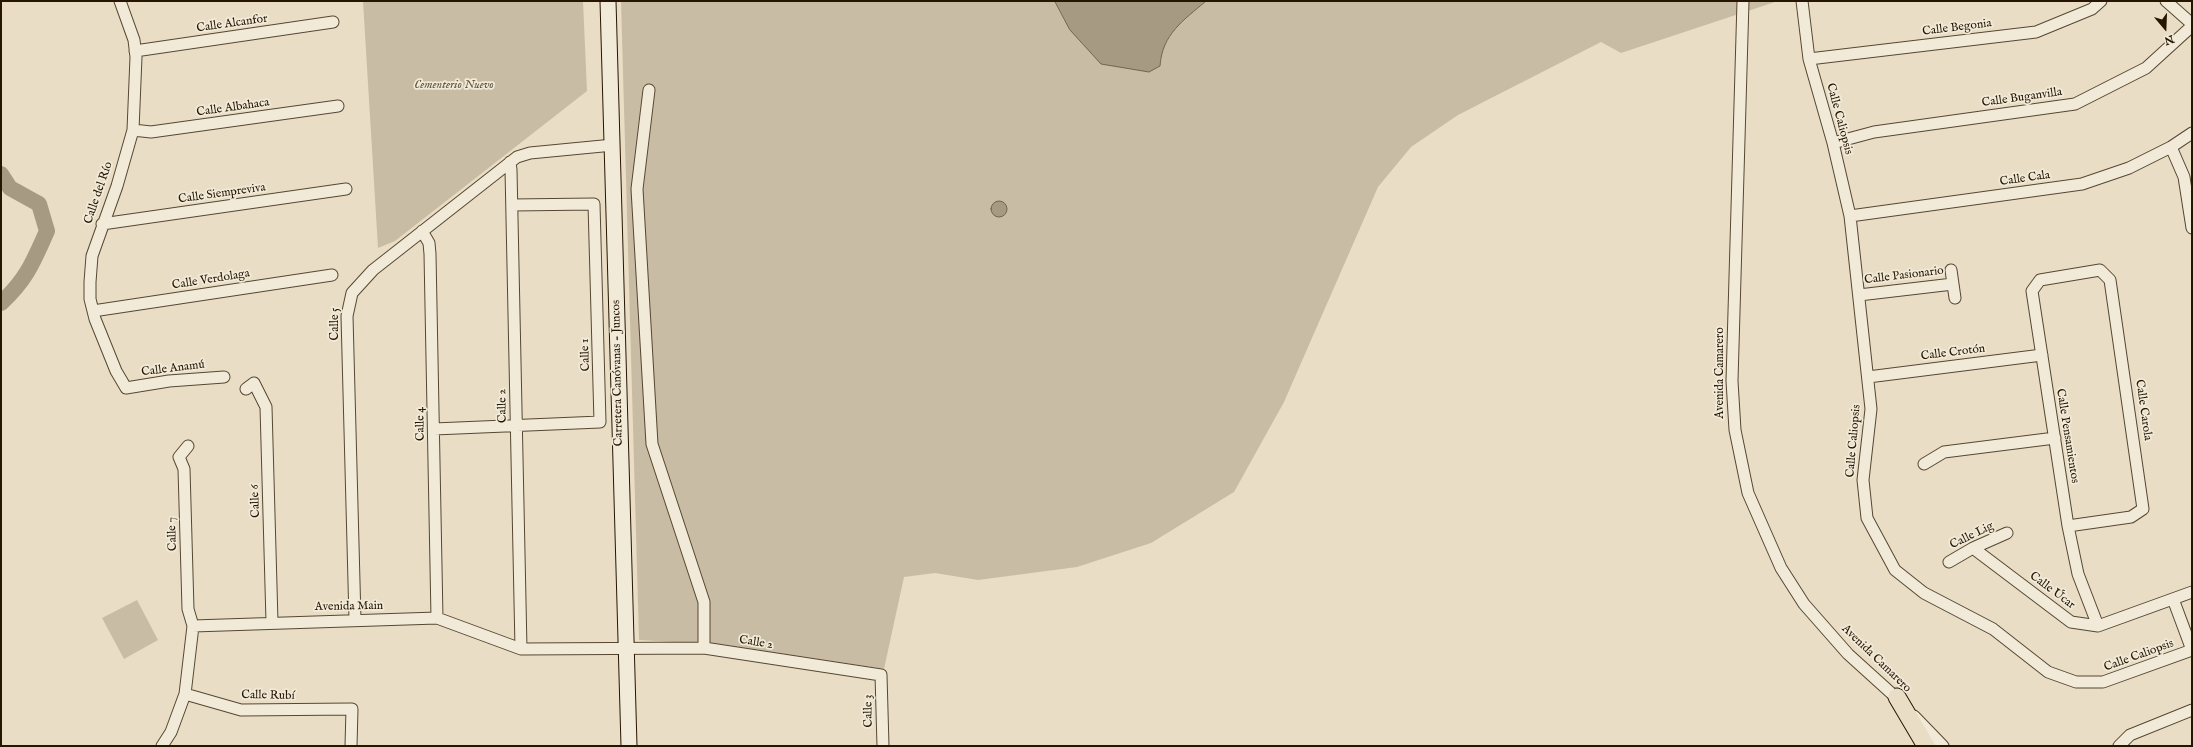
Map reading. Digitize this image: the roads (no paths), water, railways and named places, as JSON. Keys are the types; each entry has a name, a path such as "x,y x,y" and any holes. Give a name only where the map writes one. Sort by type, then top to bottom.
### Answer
{"main road":[{"name":"Carretera Canóvanas - Juncos","path":"608,1 629,746"},
{"path":"1897,697 1926,746"}],"street":[{"name":"Calle del Río","path":"120,1 134,40 133,130 117,186 102,224 92,256 90,299 102,338 126,388"},
{"name":"Avenida Camarero","path":"1743,1 1732,381 1734,430 1748,493 1781,568 1804,604 1848,654 1897,697 1942,746"},
{"name":"Calle Caliopsis","path":"1802,1 1809,59 1833,144 1850,216 1871,409 1863,480 1867,518 1895,570 1924,593 1993,629 2048,672 2076,682 2103,682 2192,650"},
{"name":"Calle Begonia","path":"1809,59 2036,32 2092,9 2101,1"},
{"path":"2166,1 2192,25"},
{"name":"Calle Alcanfor","path":"135,51 333,22"},
{"name":"Calle Buganvilla","path":"1833,144 1874,132 2075,104 2146,68 2192,25"},
{"path":"650,90 637,189 652,444 704,602 704,648"},
{"name":"Calle Albahaca","path":"133,130 151,132 338,106"},
{"name":"Calle Cala","path":"1850,216 2082,184 2129,168 2171,147 2192,133"},
{"name":"Calle 5","path":"355,620 347,316 349,300 358,285 373,270 517,157 530,153 613,145"},
{"path":"2171,147 2184,177 2192,228"},
{"name":"Calle 2","path":"510,162 521,649"},
{"name":"Calle Siempreviva","path":"102,224 346,189"},
{"name":"Calle 1","path":"434,429 600,422 594,204 512,205"},
{"name":"Calle 4","path":"422,231 429,243 430,254 437,618"},
{"path":"1951,270 1954,298"},
{"name":"Calle Carola","path":"2068,526 2131,517 2143,509 2110,280 2100,270 2072,275"},
{"name":"Calle Verdolaga","path":"93,311 332,275"},
{"name":"Calle Pensamientos","path":"2072,275 2040,280 2032,291 2068,526 2078,574 2098,626"},
{"name":"Calle Pasionario","path":"1859,295 1953,284"},
{"name":"Calle Crotón","path":"1868,377 2042,356"},
{"name":"Calle Anamú","path":"126,388 169,381 224,377"},
{"name":"Calle 6","path":"250,386 266,407 272,622"},
{"path":"1924,464 1944,452 2055,438"},
{"name":"Calle 7","path":"188,446 179,457 184,470 188,609 193,626"},
{"name":"Calle Lig","path":"1949,562 1973,548 2007,533"},
{"name":"Calle Úcar","path":"1973,548 2071,622 2098,626 2192,592"},
{"path":"2173,599 2192,650"},
{"name":"Avenida Main","path":"193,626 272,622 437,618 521,649 626,649"},
{"path":"162,746 170,732 185,694 193,626"},
{"name":"Calle 2","path":"626,649 704,648 881,675"},
{"name":"Calle 3","path":"881,675 883,746"},
{"name":"Calle Rubí","path":"185,694 241,710 352,709 351,746"},
{"path":"2119,746 2130,735 2192,710"}],"waterway":[{"path":"1,174 10,188 39,204 47,231 23,278 1,303"}],"park label":[{"name":"Cementerio Nuevo","path":"454,86"}]}
